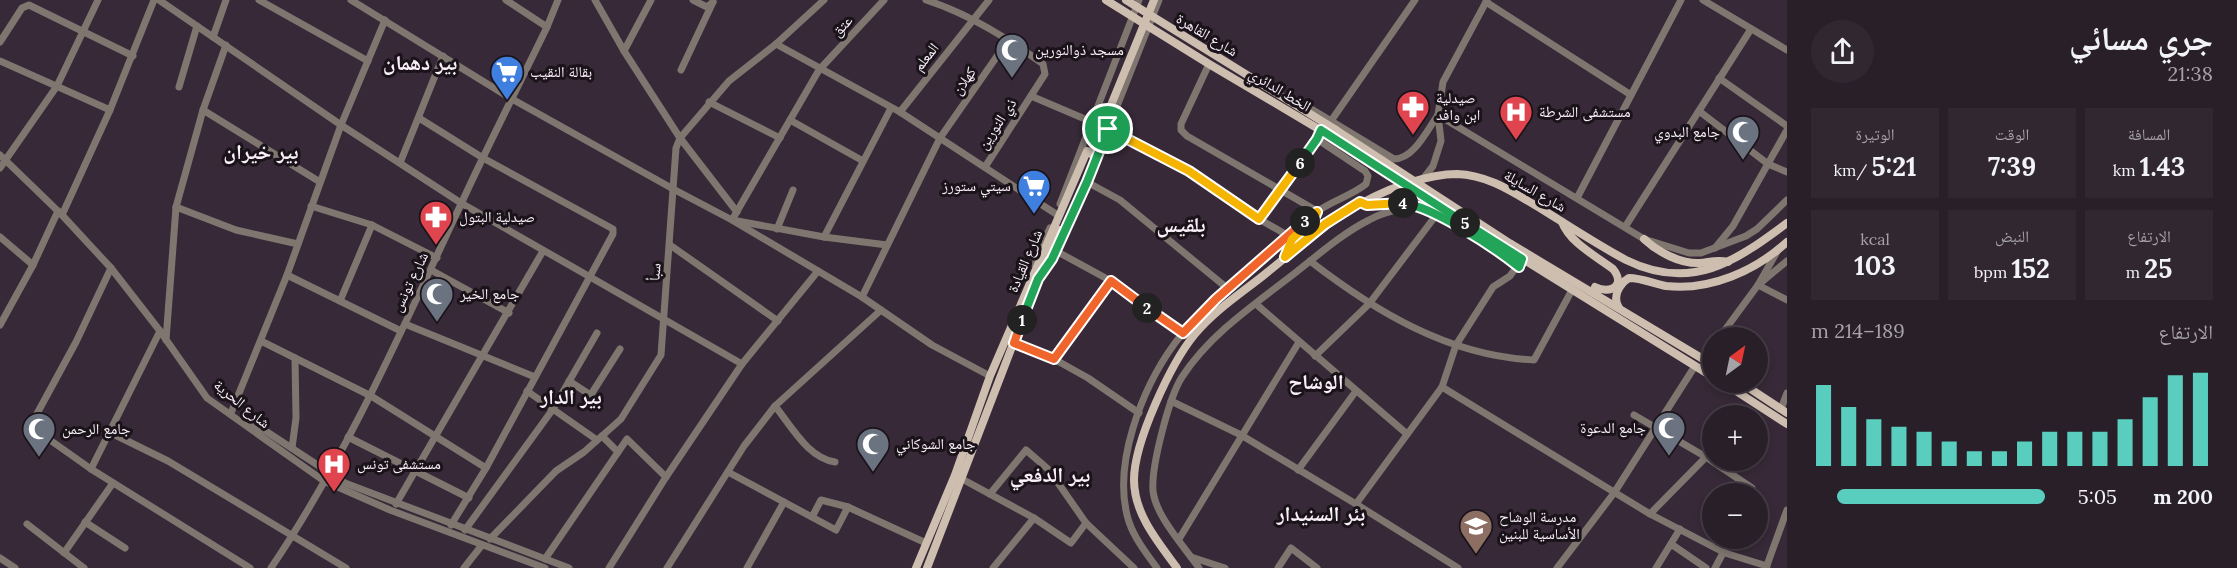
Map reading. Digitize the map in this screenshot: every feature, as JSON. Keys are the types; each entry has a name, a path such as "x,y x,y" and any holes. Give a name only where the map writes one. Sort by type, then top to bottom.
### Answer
{"main road":[{"name":"الخط الدائري","path":"1106,0 1321,130 1334,134 1511,248 1586,288 1702,358"},
{"name":"شارع القاهرة","path":"1126,0 1137,3 1152,17 1283,98 1334,134"},
{"name":"شارع القيادة","path":"1089,152 1149,0"},
{"name":"شارع القيادة","path":"916,568 955,475 990,376 1035,278 1154,0"},
{"name":"شارع السايلة","path":"1177,568 1145,521 1138,505 1134,478 1141,444 1171,370 1194,335 1213,316 1320,228 1360,202 1423,179 1455,174 1487,179 1507,188 1626,260 1655,271 1676,273 1697,272 1718,267 1747,253 1787,223"},
{"path":"1285,257 1292,239 1314,219 1317,212"},
{"path":"1562,222 1575,241 1617,274 1617,284 1609,291 1602,291 1594,287 1586,288"},
{"path":"1644,239 1660,251 1688,262 1718,260 1729,262"},
{"path":"1620,308 1616,302 1616,295 1629,278 1665,286 1700,286 1737,274 1778,250 1787,242"},
{"name":"الخط الدائري","path":"1511,248 1520,263 1572,290 1702,370"},
{"name":"شارع القيادة","path":"927,568 1014,343 1035,278"},
{"path":"1671,351 1677,343"},
{"path":"1739,393 1758,405"},
{"path":"1757,393 1784,411"},
{"path":"1768,412 1787,424"}],"street":[{"path":"0,168 57,86 98,0"},
{"path":"0,325 60,213 110,110 154,0"},
{"path":"159,0 341,125 461,203 742,364"},
{"path":"213,37 226,0"},
{"path":"260,0 368,61"},
{"path":"351,0 512,99 732,220 861,297 932,345 990,376"},
{"path":"506,0 547,27"},
{"name":"شارع تونس","path":"271,568 293,535 371,396 558,0"},
{"path":"595,0 624,51 680,138 737,212"},
{"path":"624,51 651,0"},
{"path":"681,70 712,3 693,0"},
{"path":"680,138 729,81 776,44 824,0"},
{"name":"عتق","path":"732,220 819,70 884,0"},
{"path":"926,0 974,20 1009,39"},
{"name":"المعلم","path":"900,112 988,0"},
{"path":"1035,278 1056,251 1087,182 1159,0"},
{"path":"1331,121 1415,0"},
{"path":"1576,198 1681,0"},
{"path":"1703,0 1787,50"},
{"path":"1423,179 1433,166 1438,154 1441,128 1438,114 1443,82 1486,1 1631,95"},
{"path":"1035,278 1038,253 1106,88 1137,3"},
{"path":"0,42 26,5 133,56"},
{"path":"385,20 341,125 287,275 231,413 264,430 345,483 490,539 543,565 569,568"},
{"path":"179,87 197,26"},
{"path":"1625,227 1751,29"},
{"name":"ذي النورين","path":"985,167 1046,74 1043,64 1009,39"},
{"name":"كهلان","path":"861,297 940,138 1009,39"},
{"path":"776,44 819,70 900,112 1056,214"},
{"path":"166,339 176,207 203,110 226,45"},
{"path":"400,164 443,56"},
{"path":"0,61 110,110"},
{"path":"1209,64 1181,124 1181,130 1187,136 1317,212"},
{"path":"1715,249 1733,226 1787,128 1719,78"},
{"path":"1106,88 1117,84 1120,87 1120,94"},
{"path":"1031,96 1092,122"},
{"path":"1283,98 1303,104 1387,156 1400,159 1411,152 1438,114"},
{"path":"709,102 780,138"},
{"path":"824,237 891,108"},
{"path":"203,110 320,182"},
{"path":"1699,111 1768,164 1787,172"},
{"path":"1438,114 1644,239 1689,253 1701,253 1736,241 1757,229 1787,200"},
{"path":"419,118 483,158 613,229 613,234 486,468 451,525"},
{"path":"790,120 863,161"},
{"path":"1108,129 1189,171 1287,236"},
{"path":"1259,219 1317,139 1321,130"},
{"name":"سبأ","path":"490,539 556,471 584,452 621,419 662,355 675,190 676,148 680,138"},
{"path":"1155,567 1133,533 1123,491 1126,456 1139,413 1159,370 1183,333 1227,288 1317,212 1364,186 1368,179 1363,169 1317,139"},
{"name":"شارع الحرية","path":"0,155 60,213 111,268 166,339 207,398 324,481 482,545 543,565"},
{"path":"1087,182 1120,200 1227,288"},
{"path":"777,228 793,190"},
{"path":"1356,504 1442,387 1456,345 1493,287 1510,276 1520,263 1421,207 1399,203 1367,205 1360,202"},
{"path":"311,206 372,225 437,258"},
{"path":"176,207 236,230 298,244"},
{"path":"1199,568 1161,513 1153,488 1155,464 1171,401 1181,378 1210,341 1310,261 1371,219 1401,209 1421,207"},
{"path":"1315,356 1369,304 1437,214"},
{"path":"732,220 824,237 887,245"},
{"path":"340,301 372,225"},
{"path":"0,237 33,265"},
{"path":"670,245 778,321"},
{"path":"1727,327 1758,285 1778,250"},
{"path":"396,504 543,251"},
{"path":"1056,251 1111,281 1183,333"},
{"path":"1310,261 1387,315 1456,345 1509,359 1534,360 1572,290"},
{"path":"1758,285 1787,261"},
{"path":"111,268 76,342 33,421 33,428 91,469 250,568"},
{"path":"431,270 509,313"},
{"path":"609,568 666,477 742,364 818,271"},
{"path":"287,275 401,331"},
{"path":"1054,359 1111,281"},
{"path":"1758,285 1787,300"},
{"path":"1256,304 1407,434"},
{"path":"667,568 744,446 775,406 881,310"},
{"path":"405,324 535,377"},
{"path":"91,469 159,331"},
{"path":"465,530 553,409 597,333"},
{"path":"261,341 371,396 486,468"},
{"path":"1179,539 1299,342"},
{"path":"1014,343 1054,359 1088,378 1139,413"},
{"path":"569,381 589,394 592,393 620,350"},
{"path":"291,448 296,418 295,358"},
{"path":"1557,568 1614,493 1695,366"},
{"path":"1442,387 1614,493 1725,553 1766,567 1787,510"},
{"path":"527,391 618,452"},
{"path":"1298,470 1356,391"},
{"path":"1784,411 1787,393"},
{"path":"1171,401 1241,435 1356,504 1450,566 1458,568"},
{"path":"775,406 809,450 824,461 836,462"},
{"path":"1634,415 1702,455"},
{"path":"109,432 168,461 346,568"},
{"path":"348,438 469,498"},
{"path":"543,565 627,439 666,477"},
{"path":"990,494 1026,450 1049,470 1086,522 1134,568"},
{"path":"1650,514 1702,461"},
{"path":"1726,471 1744,483"},
{"path":"728,472 836,530 848,507"},
{"path":"962,479 1034,518 1071,543 1086,522"},
{"path":"64,553 113,483"},
{"path":"812,517 821,500 848,507 926,543"},
{"path":"747,568 784,502"},
{"path":"993,568 1034,518"},
{"path":"85,522 125,548"},
{"path":"27,525 84,568"},
{"path":"1656,568 1680,529"},
{"path":"1671,544 1706,568"},
{"path":"464,568 482,545"},
{"path":"1278,568 1291,548 1317,568"},
{"path":"1715,568 1727,549"},
{"path":"1191,557 1225,568"},
{"path":"0,558 15,568"}],"place":[{"name":"مسجد ذوالنورين","path":"1012,79"},
{"name":"بقالة النقيب","path":"507,101"},
{"name":"صيدلية ابن وافد","path":"1413,136"},
{"name":"مستشفى الشرطة","path":"1516,141"},
{"name":"جامع البدوي","path":"1743,161"},
{"name":"سيتي ستورز","path":"1034,215"},
{"name":"صيدلية البتول","path":"436,246"},
{"name":"جامع الخير","path":"437,323"},
{"name":"جامع الدعوة","path":"1669,457"},
{"name":"جامع الرحمن","path":"39,458"},
{"name":"جامع الشوكاني","path":"873,473"},
{"name":"مستشفى تونس","path":"334,493"},
{"name":"مدرسة الوشاح الأساسية للبنين","path":"1476,555"}],"district":[{"name":"بير دهمان","path":"420,63"},
{"name":"بير خيران","path":"261,152"},
{"name":"بلقيس","path":"1181,225"},
{"name":"الوشاح","path":"1316,382"},
{"name":"بير الدار","path":"571,397"},
{"name":"بير الدفعي","path":"1050,475"},
{"name":"بئر السنيدار","path":"1321,514"}],"route":[{"path":"1108,129 1189,171 1259,219 1317,139 1321,130 1522,259 1519,267 1437,214 1421,207 1399,203 1367,205 1360,202 1314,232 1285,257 1292,239 1314,219 1317,212 1216,299 1183,333 1111,281 1054,359 1014,343 1038,279 1056,251 1108,129"}]}
